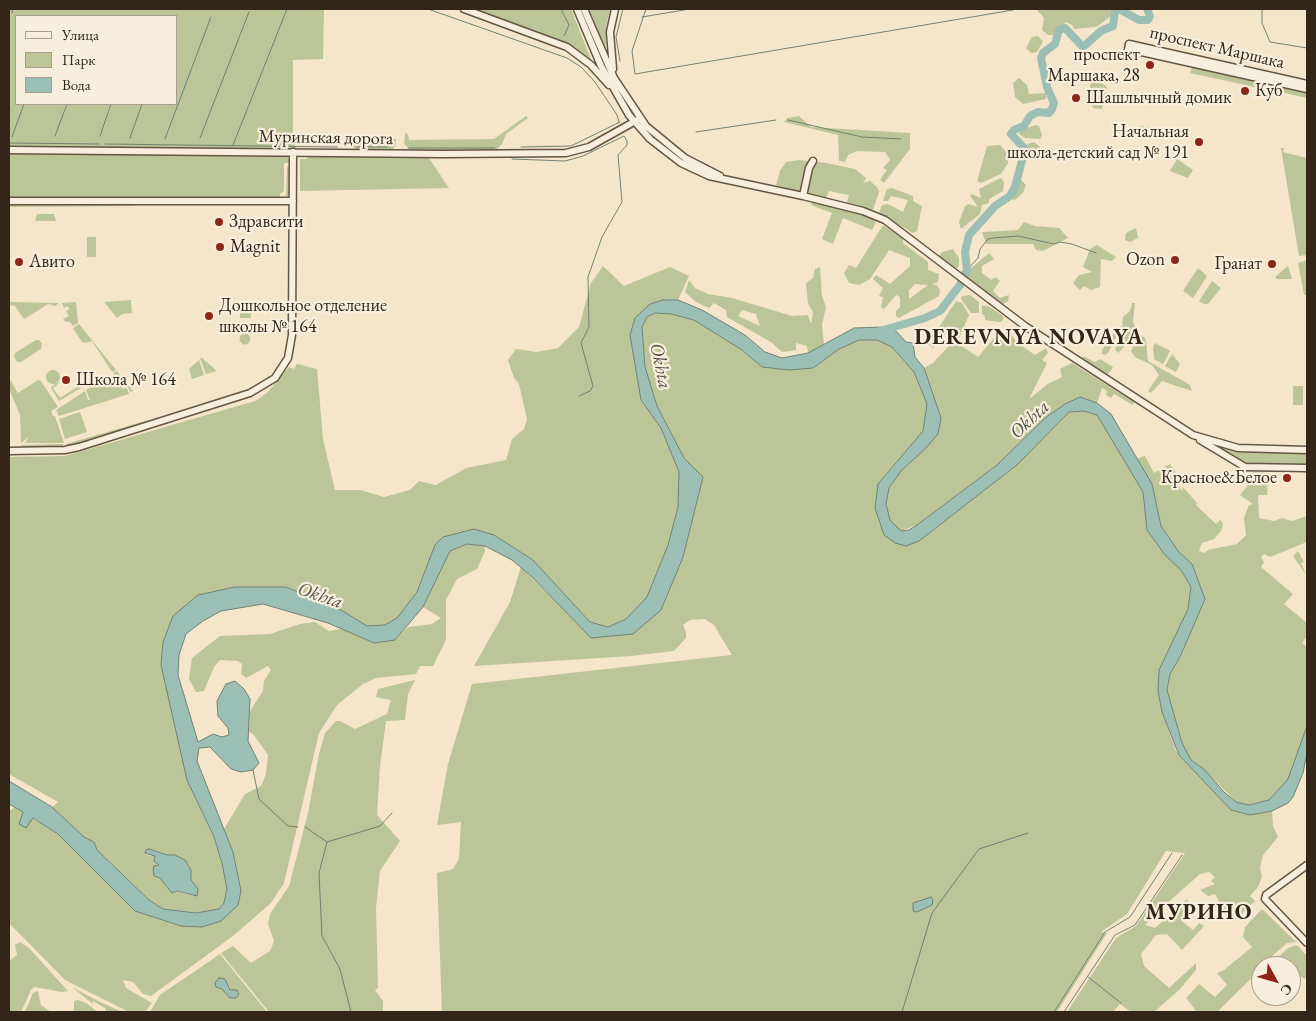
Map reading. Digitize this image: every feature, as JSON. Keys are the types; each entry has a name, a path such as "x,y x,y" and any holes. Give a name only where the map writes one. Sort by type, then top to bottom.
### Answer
{"street":[{"path":"464,9 567,47 591,65 613,88"},
{"path":"577,9 613,88 624,107 653,134 679,154 707,170 731,180"},
{"path":"584,9 614,78 643,132 665,152 686,166 709,176 863,211 884,220 1025,326 1245,467 1307,468"},
{"path":"614,78 610,32 615,9"},
{"name":"проспект Маршака","path":"1307,84 1129,44 1128,49 1307,89"},
{"path":"618,132 625,122 624,107"},
{"name":"Муринская дорога","path":"9,150 442,154 566,153 589,147 637,120"},
{"path":"618,132 629,130 643,132"},
{"path":"9,451 65,450 80,447 250,393 274,378 288,358 291,342 293,152"},
{"path":"803,196 809,168 813,161"},
{"path":"9,201 293,200"},
{"path":"1193,435 1238,448 1307,450"},
{"path":"1307,865 1266,894 1265,899 1307,943"}],"green space":[{"path":"9,9 324,9 323,59 293,60 293,140 297,150 9,146"},
{"path":"470,9 571,9 592,62 571,47"},
{"path":"589,9 610,9 606,26 606,45 604,46"},
{"path":"1036,9 1112,9 1111,16 1096,27 1074,29 1072,25 1066,22 1053,35 1048,35 1042,30 1044,18"},
{"path":"1038,36 1043,41 1037,52 1031,53 1026,48 1032,37"},
{"path":"1192,67 1265,83 1264,89 1190,73"},
{"path":"1019,78 1027,85 1029,94 1046,93 1046,99 1023,104 1015,97 1013,83"},
{"path":"1099,81 1107,87 1102,109 1093,108 1089,92 1091,82"},
{"path":"1270,84 1307,93 1307,98 1268,89"},
{"path":"526,116 528,118 506,134 502,144 496,150 411,150 404,144 405,133 408,134 409,140 494,139"},
{"path":"799,116 811,127 910,133 910,149 884,183 880,180 887,170 883,168 890,160 885,152 857,151 848,155 845,162 839,161 838,135 784,122 788,118"},
{"path":"1035,125 1039,126 1042,135 1040,139 1025,138 1019,134 1021,131"},
{"path":"1140,126 1152,128 1153,130 1140,138 1138,134"},
{"path":"352,139 396,139 396,145 392,150 355,149 350,143"},
{"path":"1034,142 1040,147 1039,152 1035,156 1031,154 1027,144"},
{"path":"1000,145 1007,153 1008,163 1001,174 981,183 977,181 987,146"},
{"path":"1281,148 1284,148 1283,152 1307,158 1307,255 1299,256"},
{"path":"9,153 281,155 288,157 290,163 284,163 284,191 280,194 280,198 9,198"},
{"path":"307,156 429,158 449,188 300,191 300,159 307,159"},
{"path":"1177,159 1193,170 1188,178 1170,171"},
{"path":"798,160 855,169 866,178 863,183 870,181 877,187 879,192 873,210 847,202 849,195 829,191 826,198 776,185 780,171 786,162"},
{"path":"287,167 290,167 290,194 286,198"},
{"path":"1001,178 1004,182 1003,191 989,199 989,203 982,205 980,214 961,229 959,222 965,206 968,204 978,207 970,196 972,194 981,198 979,189"},
{"path":"1021,180 1026,185 1023,193 1015,200 1009,198"},
{"path":"892,188 913,196 913,201 922,206 917,231 913,233 879,213 882,205 888,204 903,212 908,200 891,196 888,201 883,201 887,189"},
{"path":"813,202 869,216 876,222 872,230 843,218 833,244 822,239 832,213 811,205"},
{"path":"9,204 133,204 135,206 9,207"},
{"path":"37,214 54,214 56,221 35,221"},
{"path":"1024,222 1035,226 1059,228 1068,238 1043,251 1036,250 1033,244 986,244 982,232 1018,230"},
{"path":"883,225 903,238 903,243 928,262 928,270 939,274 938,282 932,284 937,285 940,290 939,296 899,318 896,316 896,311 900,307 900,297 896,295 884,309 881,307 883,297 879,296 883,288 873,279 876,275 890,284 910,266 910,258 889,250 870,279 859,285 849,283 844,273 849,265 856,268","holes":["915,284 928,285 909,299 909,290"]},
{"path":"1136,228 1138,238 1130,242 1125,240 1126,233"},
{"path":"87,237 96,237 96,257 87,257"},
{"path":"1097,245 1116,257 1112,261 1101,259 1100,287 1091,290 1084,286 1080,290 1073,283 1079,275 1092,272 1083,267 1090,249"},
{"path":"953,249 959,258 959,266 956,269 938,257 942,252"},
{"path":"989,253 994,259 982,266 982,273 991,280 996,277 1000,281 993,291 1000,298 1009,295 1008,301 1003,304 965,276 969,270"},
{"path":"1307,260 1307,295 1304,295 1298,263"},
{"path":"603,266 624,286 670,267 689,276 678,300 663,300 650,304 630,335 641,400 661,428 679,473 678,507 668,545 647,597 626,619 608,627 590,622 533,560 494,535 435,545 417,592 397,618 385,625 367,626 341,610 286,587 173,616 187,780 214,838 222,863 227,889 224,903 219,909 196,913 163,909 149,900 97,850 94,842 84,837 52,807 58,802 9,774 9,457 65,456 255,401 267,393 289,367 294,369 297,364 317,369 323,439 335,490 360,490 384,497 410,490 419,481 436,485 466,468 506,460 512,439 524,429 527,419 519,384 514,378 508,360 516,349 536,352 558,348 579,327 591,283","holes":["149,849 167,855 175,855 185,860 190,867 191,880 195,887 194,896 174,891 166,885 160,878 155,856 146,855"]},
{"path":"1288,266 1292,279 1277,279 1275,277"},
{"path":"820,267 822,296 826,307 822,325 824,345 808,353 807,346 796,343 796,350 782,352 771,342 727,317 726,310 714,303 709,308 696,302 685,292 689,280 695,288 708,294 732,298 792,316 808,315 811,324 813,312 808,304 806,283 813,278 815,269","holes":["742,310 756,314 760,326 738,316"]},
{"path":"1198,268 1207,276 1193,298 1183,291"},
{"path":"1212,281 1221,288 1208,304 1204,304 1199,301"},
{"path":"970,295 979,302 979,313 971,313 961,299 962,296"},
{"path":"131,300 132,313 122,314 117,318 104,302"},
{"path":"956,301 962,303 969,315 957,343 978,357 995,337 1005,333 1011,333 1016,342 1035,355 1046,348 1048,353 1042,360 1047,363 1029,399 1048,384 1062,377 1060,369 1072,363 1134,402 1133,405 1114,394 1111,398 1106,395 1107,391 1102,388 1097,403 1080,397 1045,418 997,465 917,525 901,531 890,520 886,504 889,488 901,471 926,448 941,418 924,368 933,363 948,347 955,330 949,330 933,348 928,344"},
{"path":"9,302 58,304 55,306 48,304 24,319 15,306 9,305"},
{"path":"76,302 78,323 73,326 70,322 66,322 63,319 69,316 66,311 70,309 67,306 64,308 62,303"},
{"path":"251,302 251,318 240,318 240,303"},
{"path":"1132,303 1135,303 1133,322 1138,335 1144,337 1146,341 1148,361 1190,385 1192,391 1162,381 1151,393 1148,391 1159,375 1152,365 1135,357 1131,351 1135,343 1131,340 1118,353 1115,349 1125,330 1122,327 1123,317 1130,311"},
{"path":"982,305 990,307 1003,316 1003,320 1000,322 985,320 985,316 982,314"},
{"path":"655,313 671,314 694,320 742,350 762,367 813,368 839,349 859,340 877,340 892,347 914,372 927,404 923,431 878,484 884,535 919,541 1018,464 1069,412 1084,411 1097,415 1143,492 1147,530 1165,555 1181,569 1191,587 1188,609 1159,670 1158,691 1162,712 1176,751 1231,810 1250,815 1272,811 1273,826 1278,837 1263,855 1260,868 1262,877 1258,887 1250,896 1255,901 1238,918 1232,921 1227,916 1215,894 1208,896 1200,890 1215,884 1211,881 1215,877 1209,872 1200,874 1145,925 1155,928 1187,899 1193,910 1183,922 1193,930 1199,923 1204,926 1182,950 1167,934 1156,935 1141,954 1144,966 1169,988 1196,963 1196,970 1179,990 1154,1012 1131,1012 1120,1004 1113,1012 1067,1012 1116,938 1136,926 1185,853 1166,851 1127,914 1101,932 1107,933 1057,1012 442,1012 437,873 453,869 459,859 461,822 437,825 448,764 472,684 732,655 714,625 705,619 690,620 683,625 686,638 674,651 631,656 474,666 510,602 521,567 591,638 661,610 683,557 703,477 684,458 657,406 645,367 642,327 647,317"},
{"path":"79,324 116,370 112,372 92,341 82,342 73,328"},
{"path":"1116,330 1118,333 1108,353 1102,354 1102,350"},
{"path":"245,333 251,339 245,345 239,339"},
{"path":"39,340 42,344 41,349 21,362 17,362 14,356 15,353"},
{"path":"1155,343 1170,351 1163,364 1154,359 1153,347"},
{"path":"1172,354 1180,364 1176,372 1165,366"},
{"path":"1083,356 1095,362 1100,359 1113,367 1106,375 1082,361"},
{"path":"200,358 202,358 217,371 206,374"},
{"path":"199,360 204,375 192,379 189,369"},
{"path":"50,370 56,370 60,377 56,384 50,384 46,380 46,374"},
{"path":"117,371 133,391 130,392 128,387 120,384 113,373"},
{"path":"9,378 18,393 38,380 41,381 58,407 51,411 53,416 55,416 64,443 25,443 29,437 21,443 20,415 9,389"},
{"path":"102,380 121,386 122,389 127,388 129,394 59,416 56,410 85,391 88,400 90,400 86,390"},
{"path":"58,381 59,383 53,388 60,398 85,382 86,385 59,401 51,388"},
{"path":"1293,386 1303,386 1303,405 1293,405"},
{"path":"80,412 87,432 65,439 59,419"},
{"path":"145,421 146,424 66,448 66,444"},
{"path":"63,444 63,448 21,449 21,445"},
{"path":"1221,448 1254,453 1307,453 1307,465 1248,464"},
{"path":"1145,456 1154,473 1170,464 1180,478 1177,484 1182,491 1183,487 1197,503 1196,505 1216,524 1220,520 1222,522 1221,531 1214,539 1202,543 1199,551 1204,553 1208,550 1237,544 1246,535 1244,518 1249,505 1253,504 1240,495 1254,478 1252,476 1253,472 1268,473 1267,495 1258,495 1259,518 1274,521 1282,518 1292,521 1307,516 1307,542 1270,557 1264,554 1261,557 1264,562 1261,567 1293,594 1284,604 1307,623 1307,636 1302,643 1307,647 1307,726 1288,779 1269,800 1249,805 1236,802 1205,770 1191,760 1182,743 1167,690 1170,674 1180,657 1205,599 1192,564 1178,551 1161,526 1152,484 1136,459"},
{"path":"467,544 485,546 485,551 477,569 457,579 446,600 446,640 433,666 420,666 416,674 376,678 363,684 337,705 319,733 284,883 271,903 233,936 151,996 143,994 133,982 123,980 126,988 152,1003 145,1012 129,1012 65,980 9,923 9,811 15,807 58,834 135,911 181,926 229,912 238,905 241,891 233,852 224,829 245,794 261,786 266,774 268,755 253,734 249,732 250,711 263,691 264,681 271,670 268,666 246,678 241,674 242,664 238,661 220,660 214,667 204,691 196,692 189,679 192,658 220,636 270,634 300,624 315,622 329,631 342,629 374,643 395,640 408,627 432,624 441,618 423,607 450,551"},
{"path":"1298,551 1304,562 1301,563 1306,575 1293,556"},
{"path":"415,680 408,694 405,720 386,721 380,766 377,815 400,841 380,871 376,908 378,988 375,990 383,1001 383,1012 269,1012 221,953 233,946 251,963 270,951 274,941 268,924 270,914 289,886 308,813 319,754 325,733 336,721 340,721 355,729 387,714 391,700 376,697 378,689"},
{"path":"1262,909 1296,942 1287,943 1272,956 1251,956 1251,979 1217,1012 1197,1012 1186,998 1199,984 1215,997 1227,985 1217,973 1224,970 1252,947 1243,937 1245,927"},
{"path":"20,942 29,948 68,991 62,992 34,987 21,1012 9,1012 9,961 17,955 15,945"},
{"path":"1297,945 1307,956 1307,979 1301,977 1301,956 1280,956 1288,948"},
{"path":"220,954 267,1012 150,1012 160,995"},
{"path":"72,987 122,1012 106,1012 105,1008 93,1001 93,1004"},
{"path":"38,991 41,1005 51,1012 25,1012 33,993"},
{"path":"78,1000 86,1003 98,1012 74,1012 74,1001"}],"water":[{"path":"663,300 678,300 702,310 745,335 765,352 782,358 808,353 854,328 883,327 896,331 906,342 913,343 915,357 924,368 941,418 938,434 901,471 889,488 886,504 890,520 901,531 909,530 917,525 997,465 1045,418 1065,404 1080,397 1097,403 1111,414 1152,484 1161,526 1178,551 1192,564 1205,599 1180,657 1170,674 1167,690 1182,743 1191,760 1205,770 1224,792 1236,802 1249,805 1269,800 1288,779 1307,726 1307,753 1303,773 1293,797 1288,803 1272,811 1250,815 1231,810 1179,755 1162,712 1158,691 1159,670 1188,609 1191,587 1181,570 1165,555 1147,530 1143,492 1097,415 1084,411 1069,412 1018,464 919,541 906,546 895,543 884,535 875,508 878,484 923,431 927,404 914,372 892,347 877,340 859,340 839,349 813,368 789,370 762,367 742,350 694,320 671,314 655,313 647,317 642,327 645,367 657,406 684,458 703,477 683,557 661,610 633,634 591,638 531,576 512,560 485,546 467,544 450,551 423,607 395,640 374,643 328,623 263,604 221,611 203,621 186,634 179,655 178,675 198,742 213,734 222,737 229,735 228,728 218,716 217,701 226,684 235,681 244,689 250,699 248,741 259,763 253,770 241,772 231,769 210,747 199,748 197,761 233,852 241,891 238,905 221,921 202,927 181,926 135,911 58,834 33,818 26,828 19,824 23,812 9,804 9,781 52,807 84,837 94,842 97,850 149,900 163,909 196,913 219,909 224,903 227,889 222,863 214,837 187,780 161,665 163,642 173,616 198,595 235,587 286,587 341,610 367,626 385,625 397,618 417,592 435,545 443,537 474,529 494,535 533,560 590,622 608,627 626,619 647,597 668,545 678,507 679,472 661,428 641,400 630,335 635,318 650,304"},
{"path":"149,849 167,855 175,855 185,860 191,870 191,880 198,889 197,896 177,891 172,893 160,878 154,876 154,866 159,865 154,861 155,856 145,853"},
{"path":"931,897 933,900 932,905 917,912 913,911 913,903"},
{"path":"219,978 225,979 230,990 237,990 239,994 236,998 230,998 222,989 216,987 215,983"}],"waterway":[{"path":"12,13 13,9"},
{"path":"233,145 287,9"},
{"path":"428,9 567,58 581,67 595,82 617,115 619,122"},
{"path":"561,9 569,25 564,36"},
{"path":"620,61 616,37 623,9"},
{"path":"646,9 632,51 635,74 1013,10"},
{"path":"642,17 690,9"},
{"path":"880,331 925,318 940,311 960,285 967,270 965,252 969,235 995,206 1010,196 1015,187 1025,149 1011,134 1014,130 1024,126 1030,116 1038,112 1049,113 1052,109 1054,103 1047,87 1041,58 1043,53 1055,44 1059,30 1065,28 1083,47 1101,31 1113,26 1115,11 1119,9 1139,20 1148,20 1150,16 1147,9"},
{"path":"1262,9 1262,23 1270,42 1307,48"},
{"path":"200,138 249,12"},
{"path":"178,105 211,17"},
{"path":"12,137 24,105"},
{"path":"55,136 67,105"},
{"path":"100,136 111,105"},
{"path":"130,138 142,105"},
{"path":"165,139 178,105"},
{"path":"696,132 776,120"},
{"path":"788,120 862,137 901,139"},
{"path":"521,147 571,146 620,122"},
{"path":"512,159 565,161 583,156 624,136 627,141 627,145 618,155 622,202 602,237 588,277 589,327 581,343 593,386 590,391 579,396"},
{"path":"9,143 99,144"},
{"path":"105,144 337,147"},
{"path":"357,147 390,147"},
{"path":"408,148 495,148"},
{"path":"967,270 978,258 980,249 988,239 993,238 1018,236 1054,244 1060,242 1072,244 1096,253"},
{"path":"253,770 259,799 288,826 298,827"},
{"path":"327,842 380,826 392,813"},
{"path":"305,827 327,842 319,873 322,936 340,969 351,1012"},
{"path":"902,1012 932,913 979,849 1028,833"},
{"path":"1054,1012 1105,932 1130,917 1172,853"},
{"path":"1064,1012 1115,935 1135,925 1182,855"},
{"path":"1088,977 1121,1003"}],"place":[{"name":"проспект Маршака, 28","path":"1150,65"},
{"name":"Куб","path":"1245,91"},
{"name":"Шашлычный домик","path":"1076,98"},
{"name":"Начальная школа-детский сад № 191","path":"1199,142"},
{"name":"Здравсити","path":"219,222"},
{"name":"Magnit","path":"220,247"},
{"name":"Ozon","path":"1175,260"},
{"name":"Авито","path":"19,262"},
{"name":"Гранат","path":"1272,264"},
{"name":"Дошкольное отделение школы № 164","path":"209,316"},
{"name":"Школа № 164","path":"66,380"},
{"name":"Красное&Белое","path":"1287,478"}],"district":[{"name":"DEREVNYA NOVAYA","path":"1029,338"},
{"name":"МУРИНО","path":"1199,913"}],"water label":[{"name":"Okhta","path":"660,366"},
{"name":"Okhta","path":"1030,420"},
{"name":"Okhta","path":"320,596"}]}
